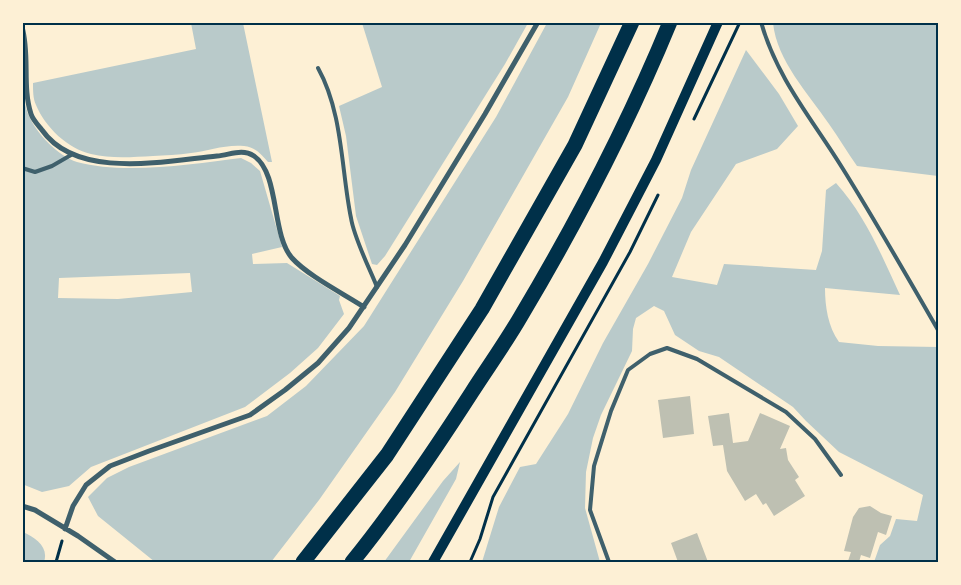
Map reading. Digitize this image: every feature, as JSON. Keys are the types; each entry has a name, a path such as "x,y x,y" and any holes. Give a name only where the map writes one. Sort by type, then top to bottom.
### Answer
{"highway":[{"path":"303,562 387,455 482,309 570,154 632,22"},
{"path":"352,562 415,480 521,317 617,141 670,22"}],"main road":[{"path":"433,562 603,262 656,160 718,22"}],"street":[{"path":"65,529 73,506 86,485 110,466 149,450 250,415 318,363 349,328 364,307 486,114 538,22"},
{"path":"22,27 31,115 47,138 71,155 91,160 134,163 223,156 240,152 254,156 263,167 270,185 284,245 292,258 315,276 364,307"},
{"path":"22,506 35,510 92,544 115,562"}],"lane":[{"path":"761,22 768,46 780,73 843,168 938,330"},
{"path":"318,68 327,84 335,115 351,221 377,286"},
{"path":"22,168 35,172 52,166 71,155"},
{"path":"609,562 590,510 594,466 610,411 628,370 650,354 667,348 697,359 786,412 816,439 841,475"}],"path":[{"path":"56,562 65,529"}],"shaded area":[{"path":"191,23 243,23 272,162 268,162 255,149 244,146 224,147 186,154 130,157 99,156 82,151 66,142 45,121 34,100 33,83 196,49"},
{"path":"362,23 528,23 505,64 385,256 377,265 372,264 356,216 346,136 339,106 382,87"},
{"path":"547,23 601,23 568,97 463,281 395,392 319,500 271,562 155,562 98,516 88,497 107,478 129,467 267,416 306,386 364,326 496,117"},
{"path":"773,23 938,23 938,176 857,166 787,63 780,50"},
{"path":"746,50 779,94 798,126 777,149 736,164 691,232 672,277 717,285 724,264 816,270 822,251 826,190 836,183 864,222 900,295 825,288 828,316 835,336 839,342 878,346 938,347 938,562 874,562 880,545 890,536 896,519 917,521 923,495 839,452 793,407 719,357 699,351 675,335 664,311 654,306 636,318 633,329 632,351 601,415 593,438 586,472 585,508 600,562 482,562 499,507 520,467 536,464 568,414 603,343 648,264 682,198 691,170"},
{"path":"22,90 28,113 37,130 56,150 77,162 116,168 159,167 241,158 251,163 260,171 282,247 252,254 253,264 287,263 340,296 339,300 344,314 318,348 290,373 245,407 91,467 69,486 42,492 22,484","holes":["190,273 192,292 118,299 58,298 59,278"]},
{"path":"460,462 456,479 409,562 384,562 443,481"},
{"path":"23,532 37,540 43,547 45,552 44,562 23,562"}],"building":[{"path":"690,396 694,434 663,438 658,400"},
{"path":"729,413 733,443 748,441 760,413 790,426 780,449 786,448 788,460 799,477 795,480 805,496 774,516 766,503 763,505 756,494 745,501 727,471 723,445 713,446 708,416"},
{"path":"870,506 881,513 892,516 886,535 878,532 870,558 861,555 859,562 848,561 851,552 844,551 853,517 859,508"},
{"path":"697,533 708,562 678,562 671,543"}]}
